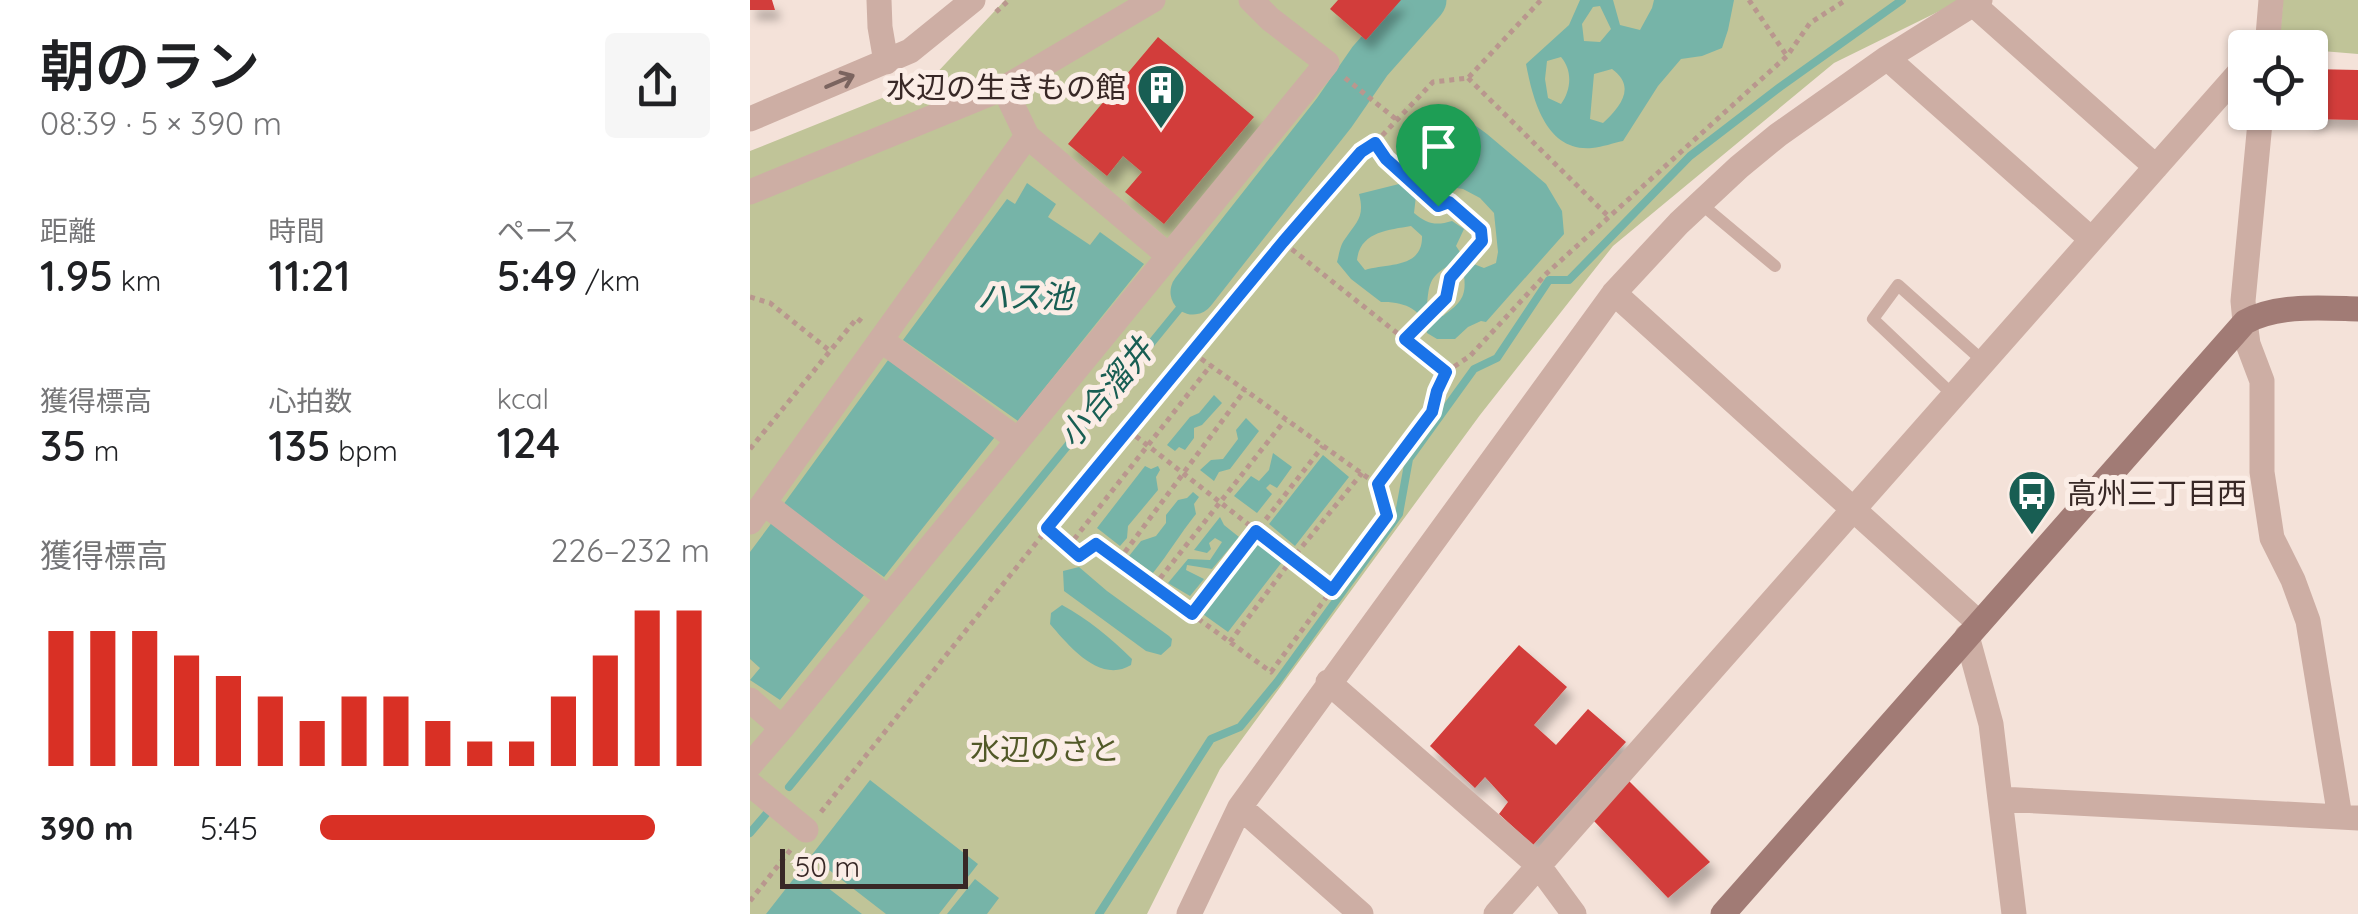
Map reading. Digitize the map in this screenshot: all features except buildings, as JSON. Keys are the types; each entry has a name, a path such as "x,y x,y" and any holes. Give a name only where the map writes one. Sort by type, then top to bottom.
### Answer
{"street":[{"path":"879,0 886,62"},
{"path":"750,118 910,51 973,0"},
{"path":"750,192 1004,88 1153,0"},
{"path":"750,765 1327,63 1251,0"},
{"path":"2267,30 2271,0"},
{"path":"1189,914 1240,806 1614,294 1679,223 1778,135 1887,58 1976,2 2156,166"},
{"path":"1887,58 2091,238"},
{"path":"1496,914 2228,85"},
{"path":"1004,88 1027,136 1170,256"},
{"path":"2000,799 2349,818 2308,621 2272,538 2262,472 2262,382 2248,344 2243,301 2258,130"},
{"path":"888,598 757,513 1027,136"},
{"path":"1614,294 1853,508 1973,629 1990,724 2014,914"},
{"path":"1723,914 2245,322 2259,315 2291,310 2358,309"},
{"path":"881,340 1018,440"},
{"path":"1328,682 1538,866 1574,914"},
{"path":"750,700 782,728"},
{"path":"750,784 806,830"},
{"path":"1240,806 1361,914"}],"lane":[{"path":"1700,203 1775,266"},
{"path":"1953,395 1873,319 1898,285 1983,361"}],"path":[{"path":"750,901 1047,528 1361,152 1375,143 1433,82 1468,78 1540,0"},
{"path":"1748,0 1787,56"},
{"path":"1378,484 1432,412 1446,372 1470,356 1547,272 1787,56 1810,23 1846,0"},
{"path":"1344,77 1396,120"},
{"path":"1468,78 1608,216"},
{"path":"1375,143 1386,159 1438,206 1449,202 1481,230 1482,241 1450,278 1446,298 1405,339"},
{"path":"1283,242 1446,372"},
{"path":"750,297 770,304 830,351"},
{"path":"750,449 858,318"},
{"path":"1047,528 1079,556 1096,544 1272,672 1387,516 1378,484 1192,352"},
{"path":"1068,546 1210,365"},
{"path":"1118,560 1245,390"},
{"path":"1154,586 1286,419"},
{"path":"1128,430 1332,590"},
{"path":"1192,614 1324,446"},
{"path":"1230,642 1362,473"}],"green space":[{"name":"水辺のさと","path":"1005,0 1962,0 1834,63 1613,246 1480,415 1220,769 1147,914 750,914 750,151 932,78"},
{"path":"2283,0 2358,0 2358,54 2328,52 2328,30 2280,30"}],"water":[{"path":"1580,0 1613,0 1620,25 1640,30 1654,0 1734,0 1722,48 1681,59 1658,86 1623,141 1596,147 1576,147 1553,133 1544,121 1529,78 1526,64 1569,25","holes":["1600,6 1611,29 1600,42 1584,41 1582,24 1593,7","1561,57 1569,74 1569,87 1561,104 1548,98 1547,61","1612,69 1624,83 1620,104 1603,123 1590,119 1594,74"]},
{"path":"1439,115 1461,115 1546,184 1562,211 1564,234 1486,322 1468,327 1455,339 1437,339 1427,333 1417,312 1397,303 1381,302 1351,279 1337,262 1342,244 1360,214 1359,194 1403,183 1418,169 1415,133","holes":["1444,186 1463,189 1480,198 1494,213 1496,263 1484,268 1466,261 1456,246 1464,229 1452,221 1428,222 1414,213 1416,196","1411,226 1422,236 1421,247 1402,263 1365,270 1357,260 1363,243 1385,231","1448,266 1464,276 1461,300 1443,316 1433,313 1427,305 1431,282"]},
{"name":"ハス池","path":"1027,183 1056,204 1048,217 1090,245 1100,232 1144,264 1018,421 903,340 1007,199 1015,204"},
{"name":"ハス池","path":"891,356 998,433 884,577 783,505"},
{"path":"1214,395 1222,403 1202,425 1194,428 1194,438 1185,450 1179,447 1175,451 1167,445 1190,417 1199,413"},
{"path":"1246,418 1259,431 1230,469 1219,472 1214,481 1200,470 1211,460 1223,459 1238,439 1236,430"},
{"path":"1273,453 1292,467 1277,488 1270,484 1266,488 1272,494 1257,513 1234,496 1251,476 1259,481 1269,470"},
{"path":"1323,455 1349,477 1295,546 1269,524"},
{"path":"1145,466 1158,466 1158,490 1128,526 1127,538 1120,546 1097,528"},
{"path":"1193,492 1199,497 1194,504 1196,514 1153,573 1129,556 1141,541 1156,536 1178,500"},
{"path":"1220,517 1239,537 1212,569 1187,565 1186,570 1204,579 1190,596 1168,583 1188,559 1210,560 1222,542 1215,538 1207,553 1194,550"},
{"path":"773,521 868,590 780,700 750,680 760,668 750,659 750,552"},
{"path":"1253,541 1282,562 1228,632 1200,612"},
{"path":"1079,567 1169,636 1171,646 1161,655 1146,651 1064,591 1063,571"},
{"path":"1062,605 1107,636 1132,659 1131,665 1108,670 1076,652 1050,624 1051,613"},
{"path":"870,780 978,864 939,914 886,914 811,856"},
{"path":"802,868 862,914 766,914"},
{"path":"975,879 999,898 987,914 947,914"}],"waterway":[{"name":"小合溜井","path":"1193,292 1334,113 1370,61 1424,0"},
{"path":"1099,914 1211,739 1240,727 1399,514 1409,459 1474,369 1497,358 1549,280 1569,280 1690,156 1902,0"},
{"name":"小合溜井","path":"789,787 1193,292"},
{"name":"小合溜井","path":"750,833 767,813"}],"place":[{"name":"水辺の生きもの館","path":"1161,130"},
{"name":"高州三丁目西","path":"2032,536"}],"route":[{"path":"1375,143 1386,159 1438,206 1449,202 1481,230 1482,241 1450,278 1446,298 1405,339 1446,372 1432,412 1378,484 1387,516 1332,590 1256,531 1192,614 1096,544 1079,556 1047,528 1361,152 1375,143"}]}
